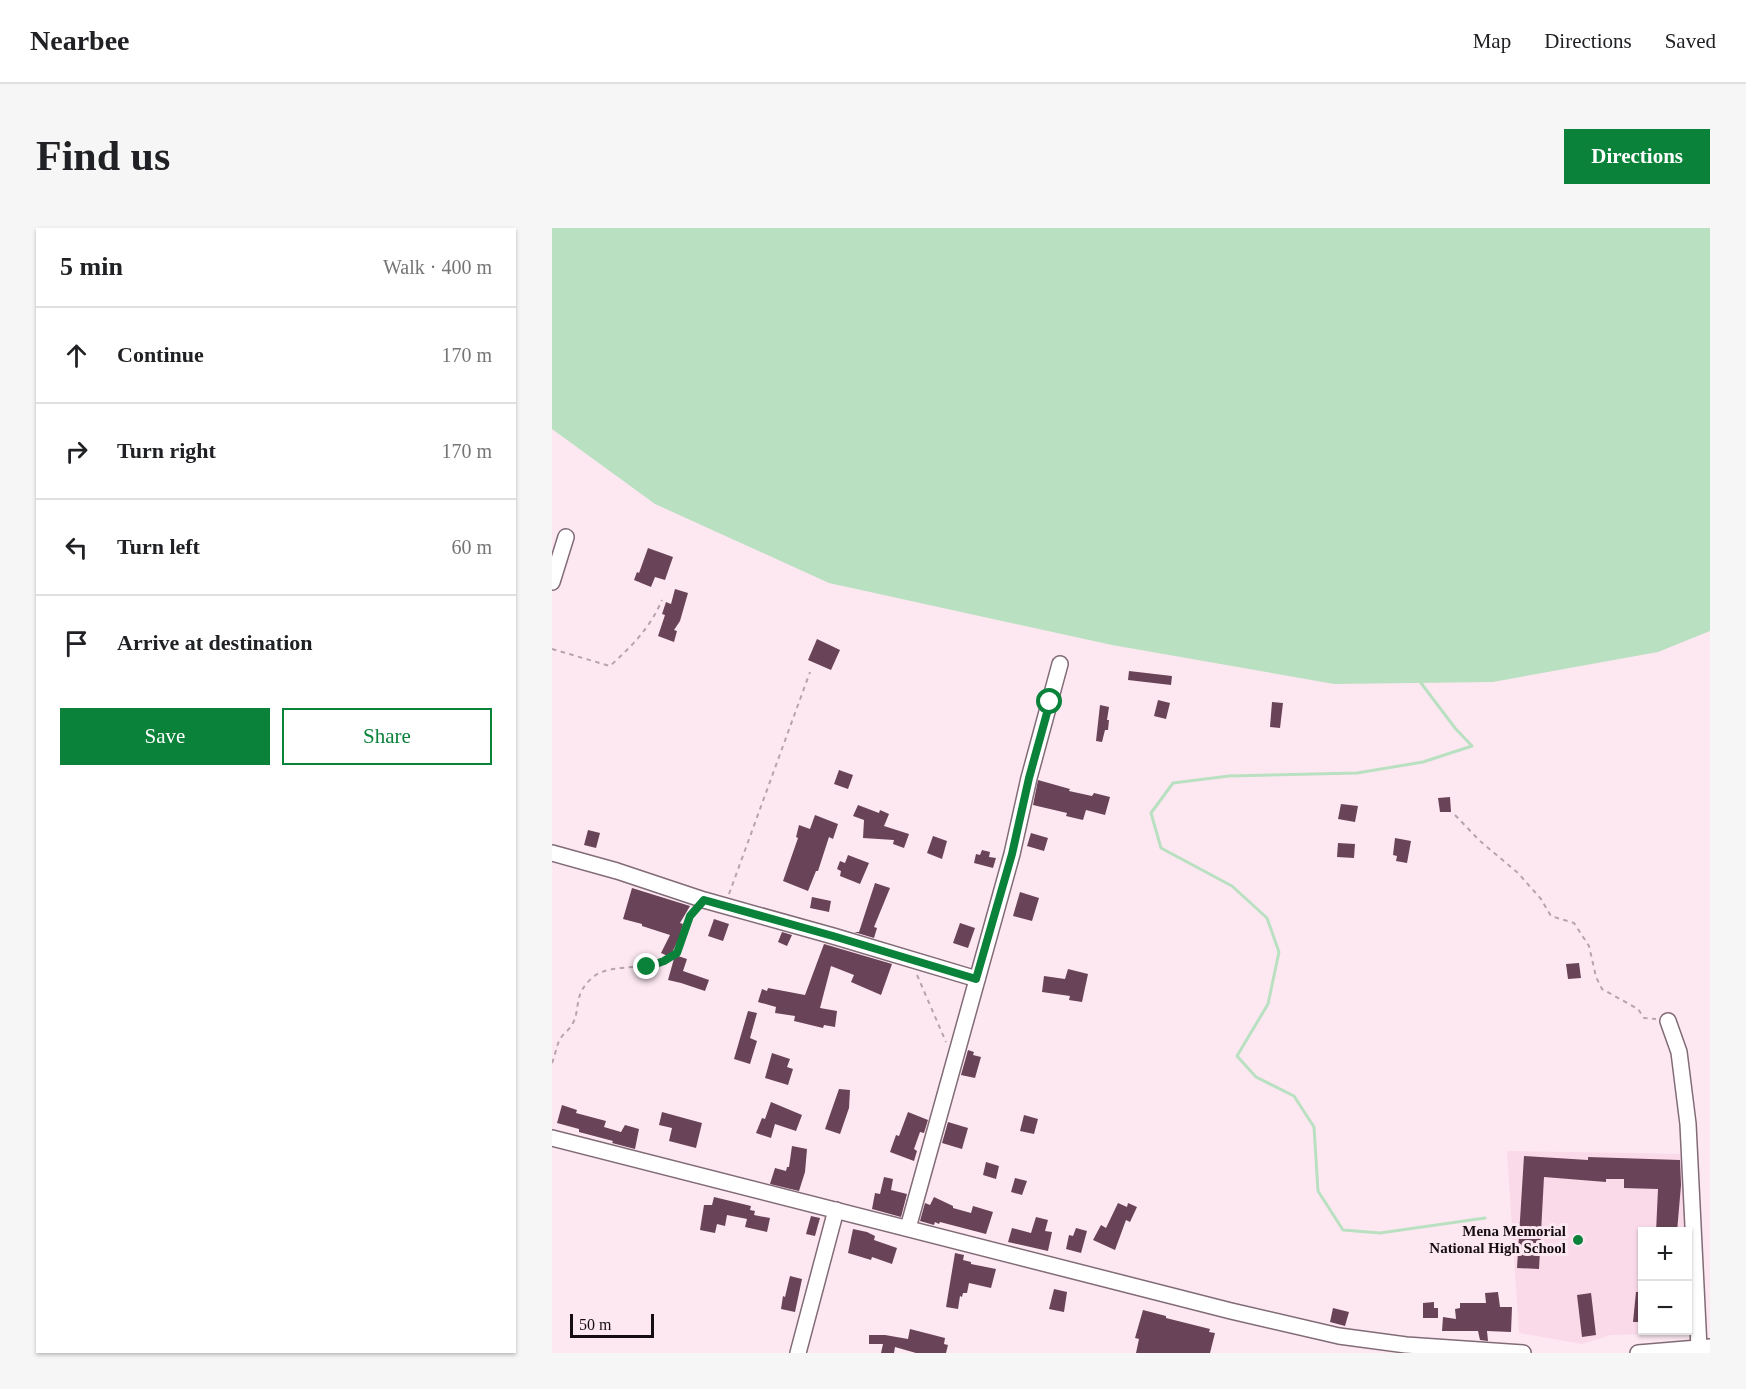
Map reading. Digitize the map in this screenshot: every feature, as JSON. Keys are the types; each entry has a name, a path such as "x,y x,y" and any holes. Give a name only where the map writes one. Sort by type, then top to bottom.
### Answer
{"street":[{"path":"552,582 566,537"},
{"path":"908,1228 1012,854 1029,778 1060,664"},
{"path":"552,853 976,979"},
{"path":"1638,1353 1704,1348 1688,1124 1679,1052 1668,1021"},
{"path":"552,1138 1231,1311 1339,1336 1406,1345 1523,1353"},
{"path":"798,1353 836,1210"}],"path":[{"path":"552,649 610,666 637,642 656,615 662,600"},
{"path":"726,906 810,672"},
{"path":"1455,815 1480,841 1518,873 1541,899 1551,916 1574,923 1589,946 1596,977 1602,989 1638,1009 1644,1018 1668,1021"},
{"path":"552,1063 559,1040 573,1022 578,996 592,977 609,970 647,967 677,953 690,916 704,900"},
{"path":"910,959 954,1061"}],"shaded area":[{"path":"552,228 1710,228 1710,631 1658,652 1493,682 1334,684 1112,645 829,583 655,504 552,429"},
{"name":"Mena Memorial National High School","path":"1507,1151 1686,1154 1687,1227 1638,1227 1638,1334 1611,1335 1582,1344 1519,1333"}],"building":[{"path":"648,548 673,557 665,580 655,577 651,587 634,580"},
{"path":"675,589 688,593 680,621 674,630 677,631 674,642 658,636 665,615 662,614 666,602 671,604"},
{"path":"817,639 840,650 831,670 808,660"},
{"path":"1129,671 1172,676 1171,685 1128,680"},
{"path":"1158,700 1170,703 1166,719 1154,716"},
{"path":"1272,702 1283,703 1280,728 1270,727"},
{"path":"1100,705 1109,707 1108,730 1105,730 1102,742 1096,741"},
{"path":"839,770 853,775 848,789 834,784"},
{"path":"1038,780 1070,789 1069,791 1110,797 1105,815 1086,810 1083,820 1066,816 1067,813 1033,805"},
{"path":"1450,797 1451,812 1440,812 1438,798"},
{"path":"1341,804 1358,806 1355,822 1338,819"},
{"path":"858,805 879,813 880,810 889,814 884,826 909,834 904,848 893,844 894,840 863,838 864,820 853,816"},
{"path":"815,815 838,824 833,839 829,837 818,871 808,891 783,881 798,838 796,837 799,825 810,829"},
{"path":"588,830 600,833 596,848 584,845"},
{"path":"1031,833 1048,838 1044,851 1027,846"},
{"path":"933,836 947,841 942,859 927,853"},
{"path":"1395,838 1411,841 1407,863 1396,861 1397,856 1393,855"},
{"path":"1338,843 1355,844 1354,858 1337,857"},
{"path":"982,850 990,852 989,857 996,858 993,868 974,863 976,854 980,855"},
{"path":"848,855 869,863 860,884 840,876 841,871 837,869 840,861 845,863"},
{"path":"875,883 890,888 874,927 877,928 874,938 854,932 859,932"},
{"path":"632,888 690,906 680,923 683,924 679,938 670,957 661,953 670,935 623,919"},
{"path":"1020,892 1039,898 1032,921 1013,916"},
{"path":"812,897 831,901 829,912 810,908"},
{"path":"714,919 729,924 723,941 708,936"},
{"path":"960,923 975,928 968,948 953,943"},
{"path":"782,932 792,935 787,946 778,942"},
{"path":"824,944 892,964 881,995 851,982 854,975 831,966 820,1008 837,1011 835,1027 824,1025 823,1028 794,1021 795,1016 775,1013 776,1007 758,1002 762,989 767,991 768,988 805,995"},
{"path":"675,955 687,959 683,971 709,980 705,991 668,980"},
{"path":"1579,963 1581,978 1568,979 1566,964"},
{"path":"1068,969 1088,974 1082,1002 1069,1000 1070,996 1042,992 1044,976 1065,979"},
{"path":"748,1011 757,1013 750,1038 757,1041 750,1064 734,1059"},
{"path":"968,1050 974,1052 973,1055 981,1057 975,1078 961,1075"},
{"path":"772,1053 790,1059 787,1067 793,1069 788,1085 765,1078"},
{"path":"839,1089 850,1090 849,1108 840,1134 825,1129"},
{"path":"771,1102 802,1115 796,1131 775,1124 771,1138 756,1133 762,1118 765,1119"},
{"path":"562,1105 577,1110 576,1113 606,1121 604,1127 621,1132 625,1125 639,1129 635,1149 557,1123"},
{"path":"662,1112 702,1123 696,1148 669,1141 672,1128 659,1125"},
{"path":"908,1112 928,1120 924,1133 920,1132 914,1149 917,1151 914,1161 890,1152"},
{"path":"1024,1115 1038,1119 1034,1134 1020,1131"},
{"path":"948,1122 968,1128 962,1149 942,1143"},
{"path":"792,1146 807,1149 805,1172 799,1191 770,1184 775,1168 786,1171 789,1167"},
{"path":"1524,1156 1588,1160 1588,1157 1680,1160 1681,1185 1677,1227 1656,1227 1658,1189 1624,1188 1624,1179 1606,1179 1606,1182 1544,1177 1539,1269 1517,1268"},
{"path":"986,1162 999,1166 996,1179 983,1175"},
{"path":"884,1177 893,1179 891,1190 907,1194 901,1217 872,1209 875,1193 880,1194"},
{"path":"1015,1178 1027,1181 1022,1195 1011,1192"},
{"path":"714,1197 751,1206 750,1210 755,1211 754,1215 770,1218 767,1232 745,1227 747,1219 727,1215 725,1226 717,1224 715,1233 700,1230 704,1205 712,1205"},
{"path":"934,1197 953,1208 971,1213 973,1206 993,1212 986,1234 940,1222 939,1224 935,1222 934,1225 920,1221 925,1203 930,1205"},
{"path":"1118,1203 1127,1207 1128,1203 1137,1207 1130,1222 1126,1220 1115,1250 1093,1240 1101,1225 1106,1228"},
{"path":"811,1216 820,1218 815,1236 806,1234"},
{"path":"1036,1217 1048,1220 1045,1231 1052,1232 1048,1251 1008,1242 1012,1228 1031,1233"},
{"path":"1076,1228 1087,1231 1081,1253 1066,1249 1069,1235 1073,1236"},
{"path":"853,1229 867,1232 875,1236 874,1240 897,1248 892,1264 872,1257 871,1260 848,1253"},
{"path":"955,1253 964,1255 963,1260 971,1264 996,1269 991,1288 969,1283 967,1293 960,1296 958,1309 946,1307"},
{"path":"790,1276 802,1279 795,1312 781,1309"},
{"path":"1054,1289 1067,1292 1064,1312 1049,1309"},
{"path":"1498,1292 1500,1307 1512,1307 1511,1332 1487,1331 1488,1341 1480,1340 1478,1331 1442,1331 1443,1317 1456,1319 1455,1309 1460,1308 1460,1303 1486,1303 1485,1293"},
{"path":"1636,1292 1638,1292 1638,1322 1633,1322"},
{"path":"1591,1293 1596,1335 1582,1337 1577,1295"},
{"path":"1434,1302 1434,1308 1438,1308 1438,1318 1423,1318 1423,1303"},
{"path":"1333,1308 1349,1312 1345,1326 1330,1322"},
{"path":"1143,1310 1210,1329 1209,1332 1215,1333 1210,1353 1136,1353 1139,1339 1135,1338"},
{"path":"910,1329 945,1338 944,1344 948,1345 946,1353 916,1353 895,1347 894,1353 881,1353 883,1344 869,1344 869,1335 908,1339"}],"waterway":[{"path":"1421,683 1455,728 1472,746 1423,762 1357,773 1229,776 1173,783 1151,813 1161,848 1232,886 1267,918 1279,952 1268,1004 1237,1056 1256,1077 1294,1096 1314,1127 1318,1191 1343,1230 1380,1233 1485,1218"}],"place":[{"name":"Mena Memorial National High School","path":"1578,1240"}],"route":[{"path":"647,967 677,953 690,916 704,900 976,979 1012,854 1029,778 1050,702"}]}
